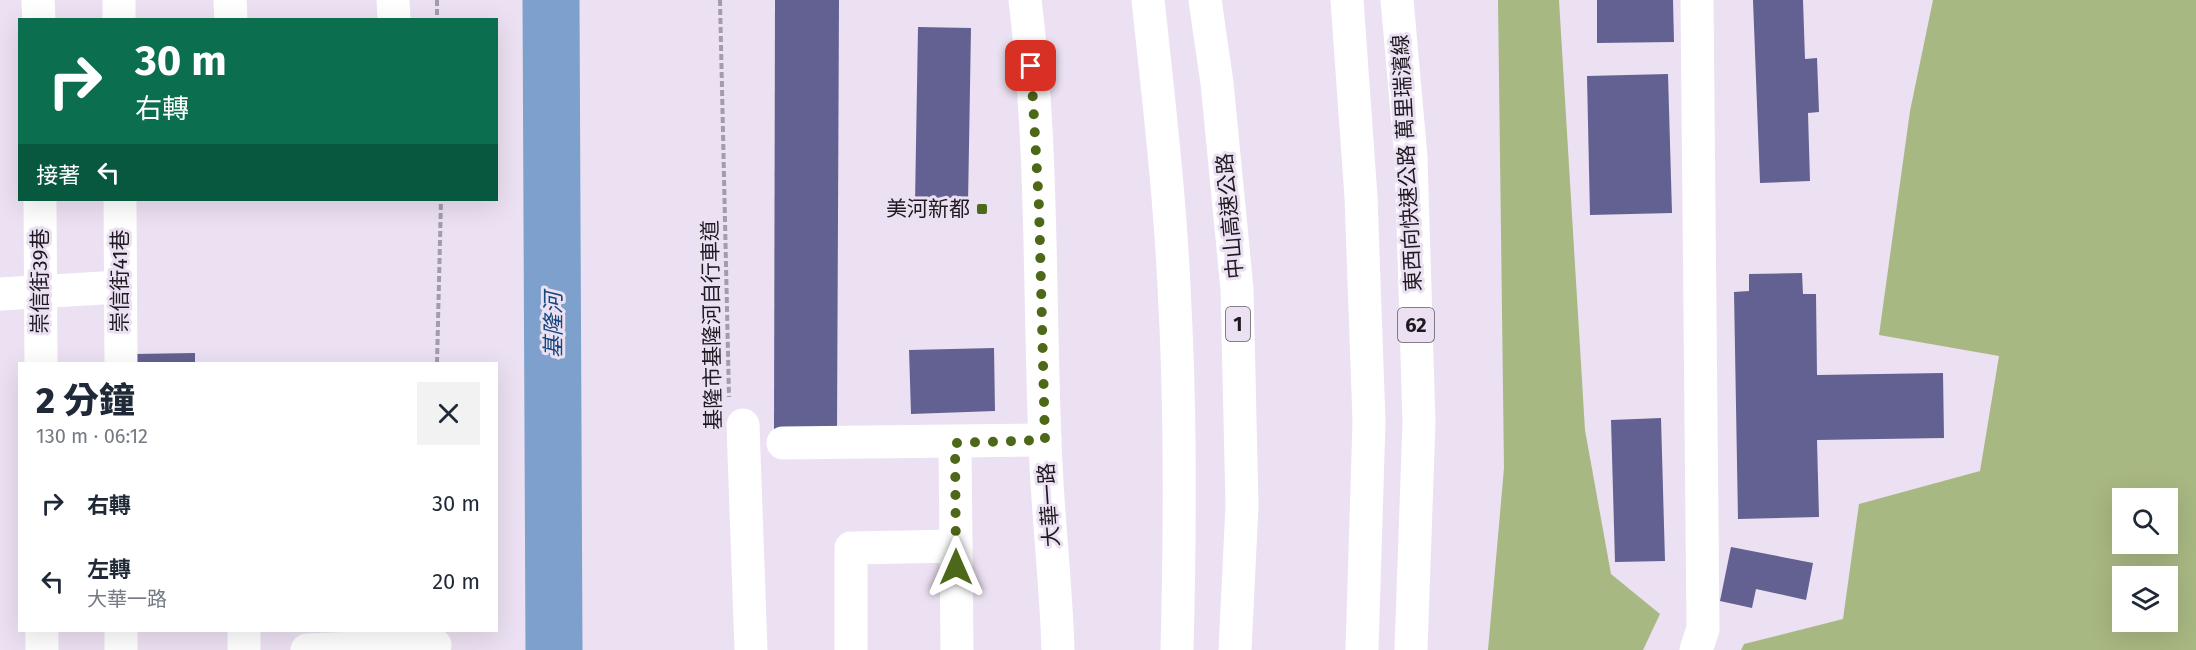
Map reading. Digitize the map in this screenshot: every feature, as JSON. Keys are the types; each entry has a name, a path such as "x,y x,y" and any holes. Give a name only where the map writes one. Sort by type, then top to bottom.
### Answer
{"main road":[{"path":"38,0 39,18"},
{"path":"119,0 119,18"},
{"path":"230,0 231,18"},
{"path":"393,0 394,18"},
{"name":"大華一路","path":"1025,0 1030,43 1039,207 1048,510 1056,591 1058,650"},
{"path":"1148,0 1161,115 1175,308 1180,496 1177,650"},
{"name":"中山高速公路","path":"1205,0 1217,84 1237,289 1242,506 1236,650"},
{"path":"1347,0 1361,197 1369,421 1362,650"},
{"name":"東西向快速公路 萬里瑞濱線","path":"1396,0 1411,157 1419,422 1411,650"},
{"path":"1696,650 1703,629 1697,0"},
{"name":"崇信街39巷","path":"40,201 41,362"},
{"name":"崇信街41巷","path":"120,201 121,362"},
{"path":"0,294 120,287"},
{"path":"736,417 751,650"},
{"path":"783,444 1045,440"},
{"path":"955,443 957,650"},
{"path":"851,650 851,548 956,546"},
{"path":"42,632 42,650"},
{"path":"121,632 121,650"},
{"path":"244,632 244,650"},
{"path":"307,650 435,645"}],"path":[{"path":"437,0 437,18"},
{"name":"基隆市基隆河自行車道","path":"720,0 736,417"},
{"path":"437,362 441,201"}],"green space":[{"path":"1498,0 1559,0 1585,430 1611,574 1660,614 1643,650 1488,650 1504,468"},
{"path":"1933,0 2196,0 2196,650 1741,650 1744,644 1843,619 1859,504 1980,471 1999,356 1879,335 1910,111"}],"building":[{"path":"775,0 839,0 837,432 774,431"},
{"path":"1597,0 1673,0 1674,42 1597,43"},
{"path":"1753,0 1803,0 1805,59 1817,58 1819,112 1808,113 1810,181 1760,183"},
{"path":"918,27 971,28 968,204 915,203"},
{"path":"1668,74 1672,213 1590,215 1587,76"},
{"path":"1802,273 1803,294 1816,294 1817,375 1943,373 1944,438 1817,440 1819,517 1738,519 1734,292 1749,291 1749,274"},
{"path":"994,348 995,411 911,414 909,350"},
{"path":"195,353 195,362 137,362 136,354"},
{"path":"1661,418 1665,561 1615,562 1611,420"},
{"path":"1731,547 1813,563 1806,600 1756,589 1752,608 1720,601"}],"waterway":[{"name":"基隆河","path":"551,0 554,650"}],"place":[{"name":"美河新都","path":"982,209"}],"route":[{"path":"956,567 955,443 1045,440 1039,207 1031,66"}]}
